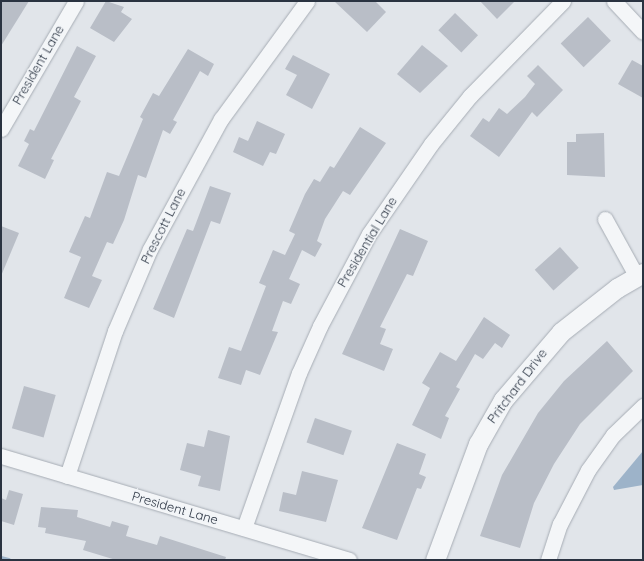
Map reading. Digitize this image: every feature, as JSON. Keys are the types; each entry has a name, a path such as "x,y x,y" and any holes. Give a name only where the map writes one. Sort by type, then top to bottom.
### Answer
{"street":[{"name":"President Lane","path":"1,129 76,1"},
{"name":"Prescott Lane","path":"68,476 110,345 150,249 221,119 307,1"},
{"name":"Presidential Lane","path":"244,528 299,373 320,326 369,234 431,144 465,102 519,42 563,1"},
{"path":"614,1 643,32"},
{"path":"605,219 640,275"},
{"name":"Pritchard Drive","path":"435,560 475,449 503,400 561,332 640,275"},
{"path":"548,560 560,524 588,470 613,435 643,406"},
{"name":"President Lane","path":"1,456 349,560"}],"water":[{"path":"643,451 643,485 614,490 613,487"}],"building":[{"path":"1,1 29,1 1,46"},
{"path":"106,1 124,7 121,12 132,19 114,42 90,28"},
{"path":"334,1 375,1 386,12 367,32"},
{"path":"480,1 515,1 497,19"},
{"path":"455,13 478,35 461,52 438,30"},
{"path":"588,17 611,41 584,67 561,43"},
{"path":"422,45 448,66 420,93 397,74"},
{"path":"77,46 96,56 74,97 81,101 51,159 54,160 45,179 18,166 29,144 24,141 30,129 34,131"},
{"path":"188,49 214,64 208,76 200,71 173,120 177,122 170,134 163,130 146,178 138,175 124,220 113,244 107,242 92,276 102,280 89,308 64,298 81,257 69,252 85,216 90,218 107,172 119,176 143,119 140,117 153,93 159,96"},
{"path":"293,55 330,74 312,109 286,95 297,75 285,69"},
{"path":"632,60 643,66 643,98 618,84"},
{"path":"538,65 563,90 537,117 532,112 499,157 470,136 483,118 489,122 499,108 507,114 525,97 535,84 527,76"},
{"path":"257,121 285,134 276,154 270,152 263,166 233,152 239,137 248,141"},
{"path":"360,127 386,143 350,195 343,191 325,219 317,241 322,244 315,257 302,250 289,279 300,284 291,304 283,301 272,331 278,332 260,375 246,370 241,385 218,378 229,347 241,351 266,286 259,283 273,250 285,255 295,234 289,231 305,194 314,179 320,182 330,166 334,168"},
{"path":"604,133 605,177 567,175 567,142 576,142 576,134"},
{"path":"210,186 231,193 220,224 211,221 174,318 153,309 187,229 193,231"},
{"path":"1,226 19,233 1,276"},
{"path":"400,229 428,241 413,276 407,274 380,327 386,329 380,344 393,349 384,371 342,354"},
{"path":"560,247 579,268 553,291 535,270"},
{"path":"484,317 510,335 502,348 495,343 483,359 475,354 456,387 460,389 445,416 449,418 441,439 412,425 430,388 422,383 440,352 456,361"},
{"path":"607,341 633,371 580,424 554,464 534,503 520,548 480,536 502,475 538,413 564,381"},
{"path":"24,386 56,395 44,437 12,428"},
{"path":"315,418 352,431 343,455 307,443"},
{"path":"208,430 230,436 220,491 198,486 201,476 180,470 187,443 204,447"},
{"path":"397,443 426,454 419,474 426,477 421,489 417,488 397,540 362,528"},
{"path":"302,471 338,480 326,522 279,511 283,492 296,495"},
{"path":"9,490 23,494 14,525 1,521 1,498 6,500"},
{"path":"41,507 78,510 77,517 110,527 112,521 129,526 126,536 157,545 160,536 226,557 225,560 116,560 83,550 86,541 45,533 46,528 38,527"}],"waterway":[{"path":"1,558 9,560"}]}
